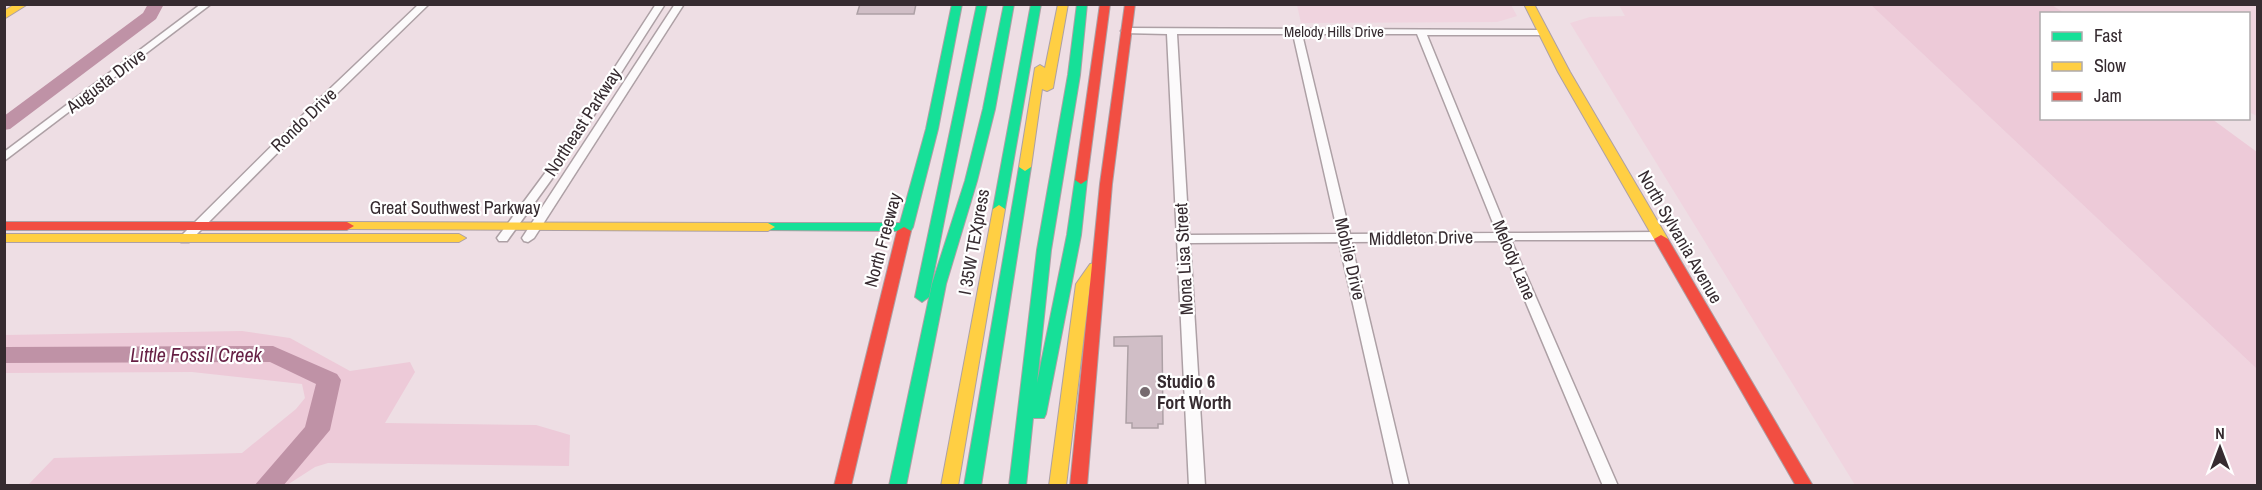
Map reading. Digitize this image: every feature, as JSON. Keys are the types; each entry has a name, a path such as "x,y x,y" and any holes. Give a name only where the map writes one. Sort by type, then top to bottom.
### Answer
{"main road":[{"path":"4,16 23,4"},
{"name":"North Freeway","path":"842,486 887,292 932,129 957,4"},
{"path":"883,486 982,4"},
{"path":"897,486 939,284 971,181 989,109 1009,4"},
{"path":"989,258 983,248 1020,4"},
{"name":"I 35W TEXpress","path":"949,486 1036,4"},
{"path":"972,486 998,340 1050,4"},
{"path":"1031,128 1041,112 1057,47 1063,4"},
{"path":"1017,486 1044,250 1074,75 1082,4"},
{"path":"1020,456 1034,434 1054,343 1081,190 1105,4"},
{"path":"1078,486 1095,267 1130,4"},
{"name":"North Sylvania Avenue","path":"1529,4 1659,236 1805,486"},
{"name":"Great Southwest Parkway","path":"4,226 198,226 507,232 905,232"},
{"name":"Great Southwest Parkway","path":"4,238 185,239 507,232"},
{"path":"1057,486 1083,284 1095,267"}],"street":[{"name":"Augusta Drive","path":"4,158 207,4"},
{"name":"Rondo Drive","path":"185,239 319,105 425,4"},
{"name":"Northeast Parkway","path":"507,232 559,162 661,4"},
{"name":"Northeast Parkway","path":"532,232 610,116 680,4"},
{"name":"Melody Hills Drive","path":"1126,32 1543,32"},
{"name":"Mona Lisa Street","path":"1172,32 1197,486"},
{"name":"Mobile Drive","path":"1297,32 1402,486"},
{"name":"Melody Lane","path":"1421,32 1504,237 1611,486"},
{"path":"587,116 610,116"},
{"name":"Middleton Drive","path":"1183,239 1659,236"}],"shaded area":[{"path":"1297,5 1511,5 1517,16 1497,22 1301,23"},
{"path":"1619,5 1871,5 2257,369 2257,485 1855,485 1570,23 1590,17 1625,16"},
{"path":"1871,5 2052,5 2062,12 2040,12 2040,120 2213,120 2257,152 2257,369"},
{"path":"2052,5 2257,5 2257,116 2250,112 2250,12 2061,12"},
{"path":"242,331 290,338 350,371 410,362 415,372 385,423 536,425 570,435 569,466 328,463 315,467 287,485 28,485 54,458 242,453 296,409 305,398 302,384 192,372 5,373 5,335"}],"building":[{"path":"860,4 916,4 914,14 857,14"},
{"name":"Studio 6 Fort Worth","path":"1162,336 1163,424 1158,424 1158,428 1132,428 1132,423 1126,423 1128,346 1114,346 1114,337"}],"waterway":[{"name":"Little Fossil Creek","path":"4,125 150,16 156,4"},
{"name":"Little Fossil Creek","path":"4,355 273,354 329,380 317,430 267,486"}],"traffic: fast":[{"path":"904,231 932,129 957,4"},
{"path":"922,297 982,4"},
{"path":"897,486 939,284 971,181 989,109 1009,4"},
{"path":"999,209 1036,4"},
{"path":"1017,486 1044,250 1074,75 1082,4"},
{"path":"972,486 1025,167"},
{"path":"1038,414 1074,235 1081,180"},
{"path":"768,227 906,227"}],"traffic: slow":[{"path":"4,16 23,4"},
{"path":"1047,88 1063,4"},
{"path":"1529,4 1564,72 1661,239"},
{"path":"1025,167 1040,68"},
{"path":"949,486 999,209"},
{"path":"347,226 768,227"},
{"path":"4,238 459,238"},
{"path":"1057,486 1083,284 1095,267"}],"traffic: jam":[{"path":"1081,180 1105,4"},
{"path":"1078,486 1106,184 1130,4"},
{"path":"4,226 347,226"},
{"path":"842,486 904,231"},
{"path":"1661,239 1805,486"}],"place":[{"name":"Studio 6 Fort Worth","path":"1145,392"}]}
